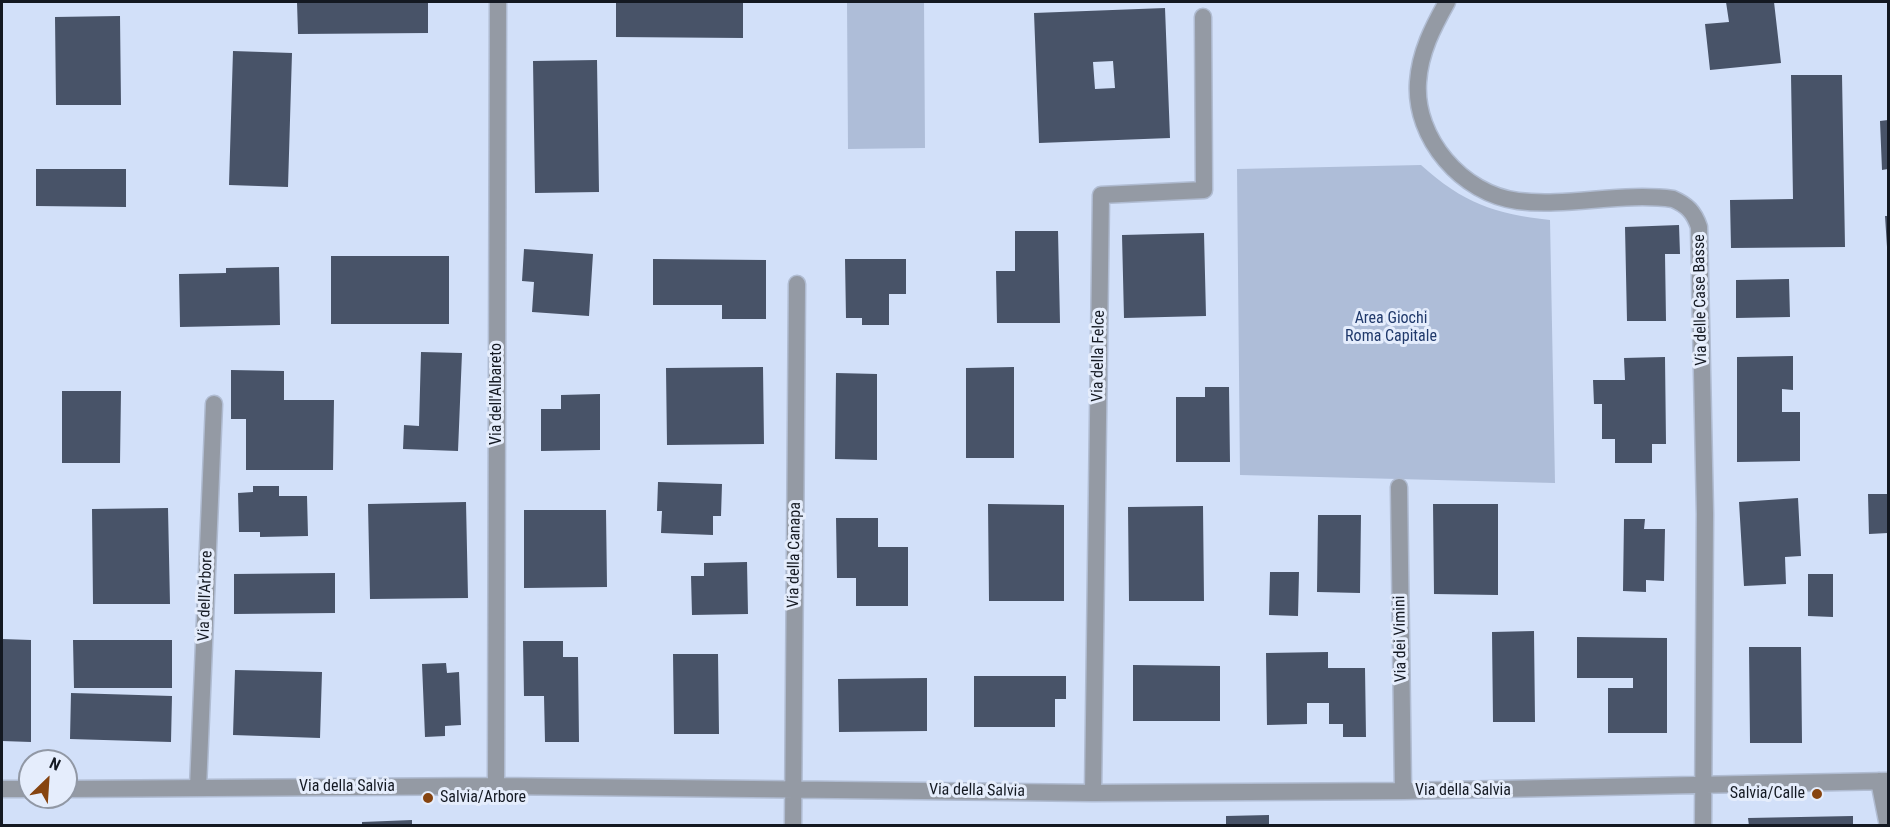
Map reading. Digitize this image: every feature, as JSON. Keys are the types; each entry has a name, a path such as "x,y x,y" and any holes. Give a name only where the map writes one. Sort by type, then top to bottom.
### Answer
{"street":[{"name":"Via dell'Albareto","path":"496,786 498,2"},
{"name":"Via delle Case Basse","path":"1447,2 1425,47 1418,92 1420,112 1431,138 1458,173 1488,193 1514,200 1672,199 1689,207 1700,227 1705,514 1703,825"},
{"name":"Via della Felce","path":"1093,793 1101,195 1204,190 1203,17"},
{"name":"Via della Canapa","path":"793,825 797,284"},
{"name":"Via dell'Arbore","path":"198,788 214,404"},
{"name":"Via dei Vimini","path":"1399,486 1402,792"},
{"name":"Via della Salvia","path":"78,789 496,786 1093,793 1402,792 1884,781"},
{"path":"1884,781 1888,825"},
{"path":"2,789 18,789"}],"green space":[{"path":"847,2 924,2 925,148 848,149"},
{"name":"Area Giochi Roma Capitale","path":"1421,165 1466,198 1496,210 1550,220 1555,483 1240,475 1237,169"}],"building":[{"path":"297,2 428,2 428,33 298,34"},
{"path":"616,2 743,2 743,38 616,37"},
{"path":"1726,2 1774,2 1781,63 1710,70 1705,24 1729,22"},
{"path":"1165,8 1170,138 1039,143 1034,13","holes":["1113,61 1115,88 1095,89 1093,62"]},
{"path":"120,16 121,105 56,105 55,17"},
{"path":"233,51 292,53 288,187 229,185"},
{"path":"597,60 599,192 535,193 533,61"},
{"path":"1791,75 1842,75 1845,247 1731,248 1730,200 1793,199"},
{"path":"1888,120 1888,169 1882,170 1880,121"},
{"path":"36,169 126,169 126,207 36,206"},
{"path":"1885,216 1888,216 1888,247 1887,247"},
{"path":"1679,225 1680,254 1665,254 1666,321 1627,321 1625,227"},
{"path":"1015,231 1058,231 1060,323 997,323 996,271 1015,271"},
{"path":"1204,233 1206,316 1124,318 1122,235"},
{"path":"524,249 593,254 589,316 532,312 534,282 522,281"},
{"path":"331,256 449,256 449,324 331,324"},
{"path":"653,259 766,260 766,319 722,319 722,305 653,305"},
{"path":"845,259 906,259 906,294 889,294 889,325 862,325 862,318 846,318"},
{"path":"279,267 280,325 180,327 179,274 226,273 226,268"},
{"path":"1789,279 1790,317 1736,318 1736,280"},
{"path":"421,352 462,353 458,451 403,449 404,425 419,426"},
{"path":"1793,356 1793,390 1782,389 1782,412 1800,412 1800,461 1737,462 1737,357"},
{"path":"1665,357 1666,444 1652,444 1652,463 1615,463 1615,439 1602,439 1602,404 1594,404 1593,380 1625,380 1624,358"},
{"path":"763,367 764,444 667,445 666,368"},
{"path":"1014,367 1014,458 966,458 966,368"},
{"path":"231,370 284,371 284,400 334,400 333,470 246,470 246,419 231,419"},
{"path":"836,373 877,374 877,460 835,459"},
{"path":"1205,387 1229,387 1230,462 1176,462 1176,397 1205,397"},
{"path":"62,391 121,391 120,463 62,463"},
{"path":"600,394 600,450 541,451 541,409 561,409 561,395"},
{"path":"658,482 722,484 721,516 713,516 713,535 661,533 662,511 657,511"},
{"path":"253,486 279,486 279,496 307,496 308,536 260,537 260,532 239,532 238,493 253,492"},
{"path":"1868,494 1888,494 1888,533 1869,534"},
{"path":"1798,498 1801,556 1785,557 1786,584 1744,586 1739,502"},
{"path":"466,502 468,598 370,599 368,504"},
{"path":"988,504 1064,505 1064,601 989,601"},
{"path":"1433,504 1498,504 1498,595 1434,594"},
{"path":"1203,506 1204,601 1129,601 1128,507"},
{"path":"168,508 170,604 93,604 92,509"},
{"path":"524,510 606,510 607,587 524,588"},
{"path":"1318,515 1361,515 1360,593 1317,592"},
{"path":"836,518 878,518 878,547 908,547 908,606 856,606 856,578 837,578"},
{"path":"1624,519 1645,519 1644,529 1665,529 1664,581 1646,580 1646,592 1623,591"},
{"path":"747,562 748,614 692,615 691,576 704,576 704,563"},
{"path":"1270,572 1299,572 1298,616 1269,615"},
{"path":"335,573 335,613 234,614 234,574"},
{"path":"1808,574 1833,574 1833,617 1808,616"},
{"path":"1534,631 1535,722 1493,722 1492,632"},
{"path":"1577,637 1667,638 1667,733 1608,733 1608,688 1633,688 1633,678 1577,678"},
{"path":"2,639 31,640 31,742 2,741"},
{"path":"73,640 172,640 172,688 74,688"},
{"path":"523,641 563,641 563,657 578,657 579,742 545,742 544,696 524,696"},
{"path":"1749,647 1801,647 1802,743 1750,743"},
{"path":"1328,652 1328,668 1365,668 1366,737 1343,737 1343,724 1329,724 1329,703 1307,703 1307,724 1267,725 1266,653"},
{"path":"673,654 718,654 719,734 674,734"},
{"path":"446,663 447,673 459,672 461,725 445,726 445,736 425,737 422,664"},
{"path":"1133,665 1220,666 1220,721 1133,721"},
{"path":"235,670 322,672 320,738 233,735"},
{"path":"974,676 1066,676 1066,699 1055,699 1055,727 974,727"},
{"path":"927,678 927,731 839,732 838,679"},
{"path":"71,693 172,696 171,742 70,739"},
{"path":"1269,815 1269,826 1226,826 1226,816"},
{"path":"1853,816 1853,826 1749,826 1748,818"},
{"path":"412,820 412,826 362,826 362,822"}],"place":[{"name":"Salvia/Calle","path":"1817,794"},
{"name":"Salvia/Arbore","path":"428,798"}]}
